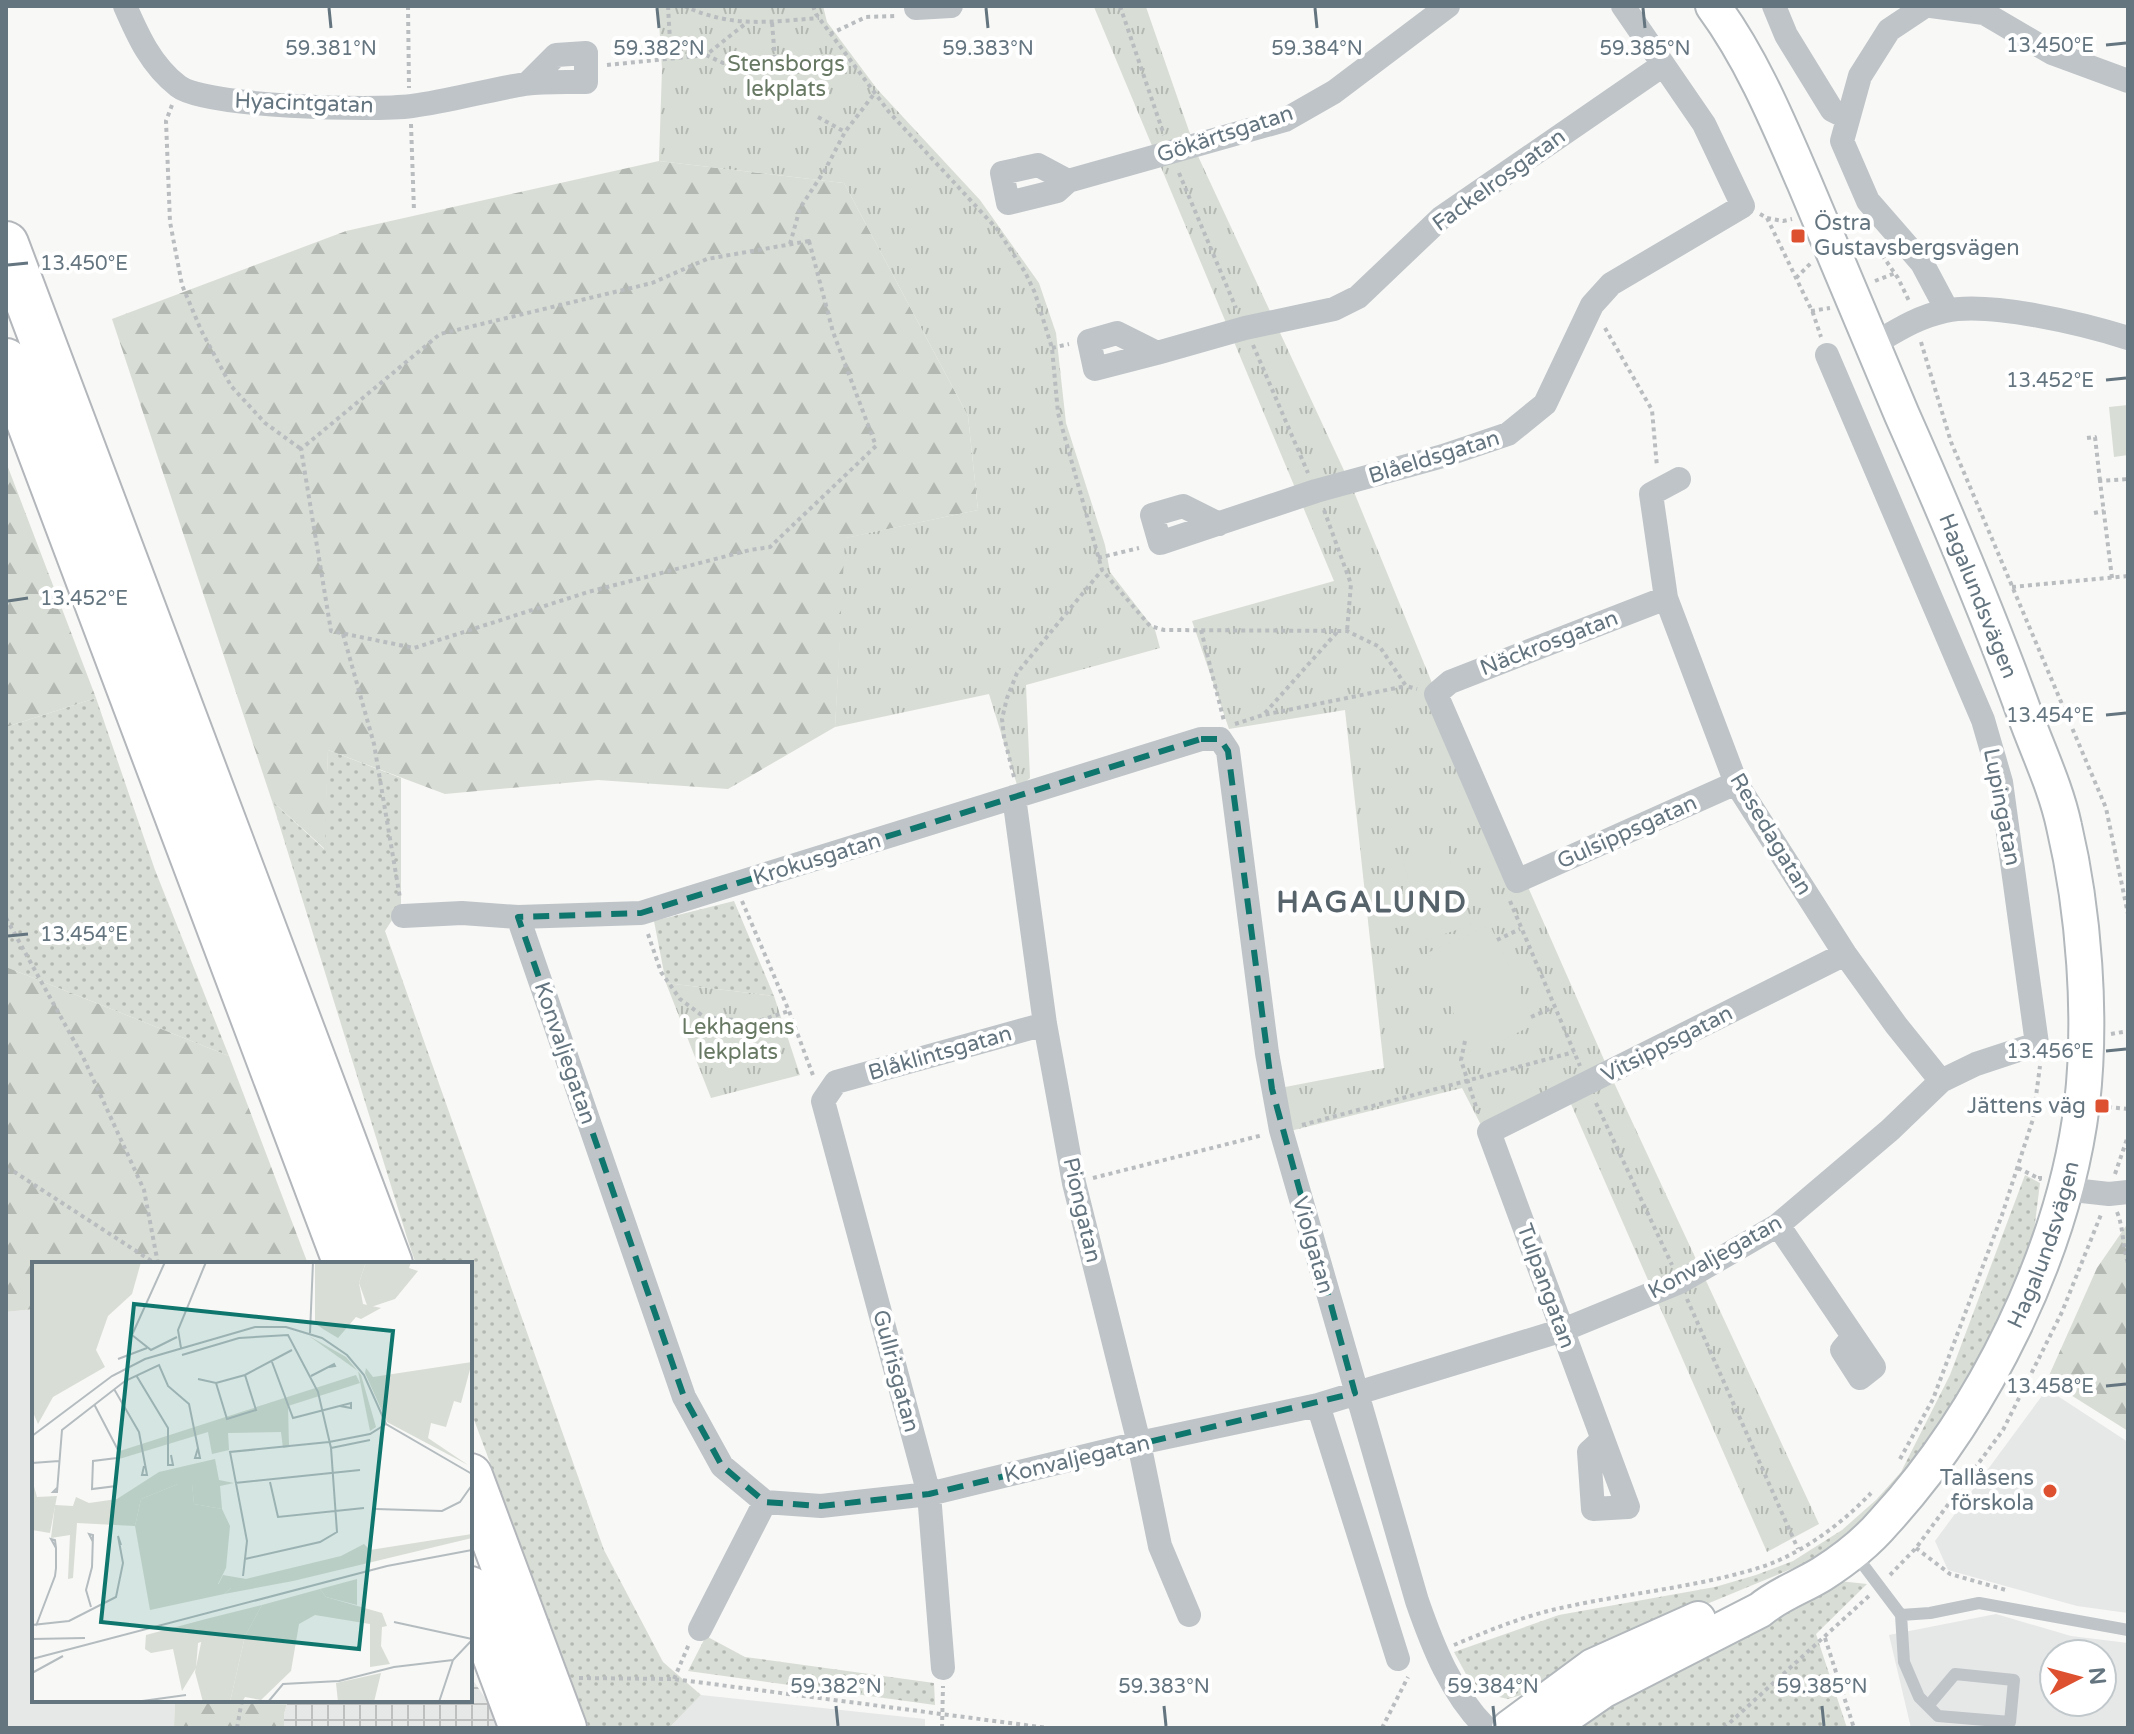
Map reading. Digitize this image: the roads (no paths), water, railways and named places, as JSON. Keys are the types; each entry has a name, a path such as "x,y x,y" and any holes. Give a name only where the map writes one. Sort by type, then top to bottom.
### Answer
{"highway":[{"path":"6,244 389,1262"},
{"path":"6,361 345,1262"},
{"path":"472,1481 564,1728"},
{"path":"472,1594 522,1728"}],"street":[{"name":"Hyacintgatan","path":"125,6 145,50 179,87 203,97 240,102 410,106 528,83 586,82 586,66"},
{"path":"916,7 951,6"},
{"name":"Gökärtsgatan","path":"1068,181 1285,120 1334,92 1448,6"},
{"path":"1623,6 1663,65"},
{"name":"Hagalundsvägen","path":"1549,1728 1604,1690 1760,1610 1775,1597 1821,1574 1853,1552 1883,1525 1943,1451 2002,1350 2039,1271 2053,1179 2082,1105 2086,1023 2078,895 2063,821 1999,645 1772,109 1713,6"},
{"path":"1774,6 1786,35 1832,110 1848,118"},
{"path":"1947,310 1922,263 1868,201 1842,141 1860,76 1889,30 1928,6 1984,13 2052,53 2128,81"},
{"name":"Blåeldsgatan","path":"1160,543 1152,515 1183,506 1219,524 1316,491 1443,456 1508,434 1545,404 1592,305 1611,284 1743,206 1704,124 1663,65"},
{"name":"Fackelrosgatan","path":"1157,353 1245,328 1334,309 1358,297 1441,218 1663,65"},
{"path":"1872,345 1916,319 1947,310 1992,309 2099,329 2128,338"},
{"name":"Lupingatan","path":"1827,355 1864,428 1987,732 2001,782 2037,1044 1976,1064 1941,1081"},
{"name":"Resedagatan","path":"1669,485 1651,494 1666,598 1736,783 1845,954 1941,1081"},
{"name":"Näckrosgatan","path":"1517,881 1436,694 1450,682 1666,598"},
{"name":"Krokusgatan","path":"403,916 462,913 518,917 641,913 1201,739 1220,739"},
{"name":"Violgatan","path":"1220,739 1228,751 1267,1053 1281,1130 1355,1393 1435,1654 1470,1712 1486,1728"},
{"name":"Gulsippsgatan","path":"1517,881 1736,783"},
{"name":"Piongatan","path":"1014,797 1045,1024 1074,1183 1139,1443 1160,1546 1189,1615"},
{"name":"Konvaljegatan","path":"518,917 684,1397 722,1466 765,1502 821,1506 929,1494 1139,1443 1318,1405 1563,1330 1680,1282 1778,1225 1890,1130 1941,1081"},
{"name":"Vitsippsgatan","path":"1489,1132 1845,954"},
{"name":"Blåklintsgatan","path":"829,1091 1045,1024"},
{"name":"Gullrisgatan","path":"829,1091 929,1494 943,1668"},
{"name":"Tulpangatan","path":"1489,1132 1602,1440"},
{"path":"2053,1179 2118,1193"},
{"path":"1778,1225 1853,1337"},
{"path":"1318,1405 1398,1659"},
{"path":"700,1629 765,1502"},
{"name":"Hagalundsvägen","path":"1509,1728 1593,1666 1698,1619 1756,1598 1775,1597"}],"lane":[{"path":"1853,1552 1901,1615 1904,1662 1919,1697 1928,1706 1938,1716 2010,1722 2014,1680 1955,1674 1928,1706"},
{"path":"1901,1615 1930,1613 1979,1603 2128,1630"}],"place":[{"name":"Östra Gustavsbergsvägen","path":"1798,236"},
{"name":"Jättens väg","path":"2102,1106"},
{"name":"Tallåsens förskola","path":"2050,1491"}],"district":[{"name":"HAGALUND","path":"1372,902"}],"park label":[{"name":"Stensborgs lekplats","path":"786,76"},
{"name":"Lekhagens lekplats","path":"738,1040"}]}
